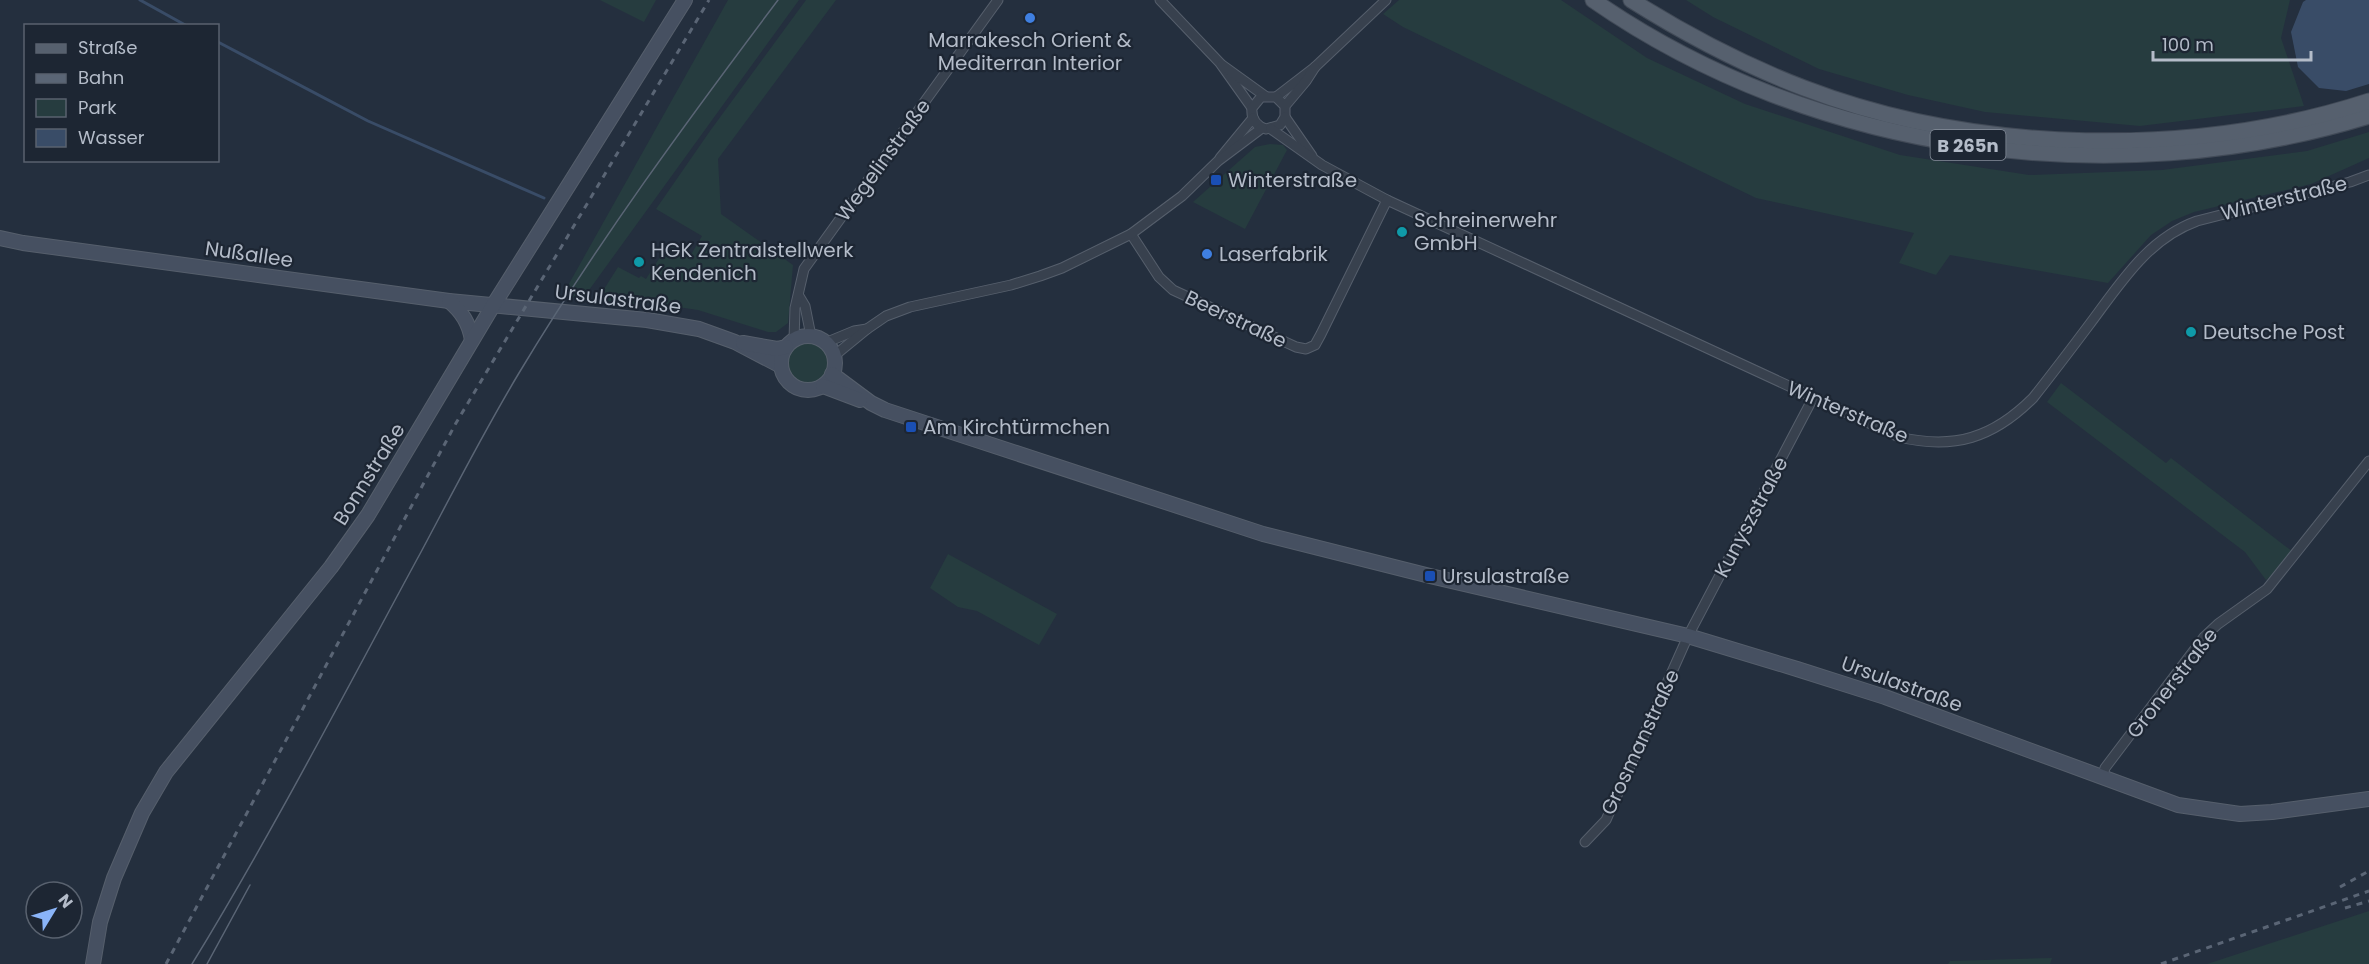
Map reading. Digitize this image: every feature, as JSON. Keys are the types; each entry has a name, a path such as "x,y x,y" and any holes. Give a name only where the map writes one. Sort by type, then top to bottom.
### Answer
{"main road":[{"name":"B 265n","path":"1593,0 1678,51 1760,89 1848,118 1932,139 1972,146 2065,155 2109,156 2191,152 2277,140 2369,116"},
{"name":"B 265n","path":"1631,0 1692,36 1804,88 1862,107 1917,121 1975,131 2034,138 2162,139 2229,132 2298,119 2369,101"}],"street":[{"name":"Bonnstraße","path":"93,964 100,922 114,878 142,813 166,772 331,567 362,523 494,304 685,0"},
{"name":"Wegelinstraße","path":"790,343 804,269 998,0"},
{"path":"834,356 886,316 910,307 1011,285 1062,268 1131,234 1182,196 1218,161 1266,129 1280,125 1286,117 1285,105 1276,97 1265,96 1220,63 1160,0"},
{"path":"1276,97 1315,67 1386,0"},
{"path":"1220,63 1252,113 1266,129"},
{"path":"1285,105 1315,67"},
{"path":"1218,161 1252,113 1257,100 1265,96"},
{"name":"Winterstraße","path":"1286,117 1314,159"},
{"name":"Winterstraße","path":"1266,129 1333,172 1387,200 1813,398 1899,437 1915,441 1950,443 1981,435 2013,417 2033,398 2135,265 2167,235 2197,221 2350,182 2369,175"},
{"name":"Beerstraße","path":"1131,234 1160,277 1173,290 1296,347 1306,349 1315,345 1321,334 1387,200"},
{"name":"Nußallee","path":"0,237 23,243 449,301 494,304"},
{"path":"799,296 805,306 811,336 825,343 834,356 832,374 823,386"},
{"path":"449,301 464,316 470,328 472,340"},
{"name":"Ursulastraße","path":"494,304 647,320 699,329 735,342 781,366 788,381 794,387 811,390 823,386 977,441 1263,534 1430,576 1688,636 1886,697 2178,805 2240,814 2369,799"},
{"path":"825,343 854,331 867,329"},
{"name":"Ursulastraße","path":"735,342 753,343 777,349 811,336"},
{"path":"781,366 783,353 790,343"},
{"name":"Ursulastraße","path":"832,374 870,403"},
{"name":"Kunyszstraße","path":"1688,636 1813,398"},
{"name":"Gronerstraße","path":"2102,777 2105,768 2204,637 2218,624 2267,590 2369,461"},
{"name":"Grosmanstraße","path":"1585,842 1606,820 1688,636"}],"green space":[{"path":"600,0 656,0 644,22"},
{"path":"728,0 799,0 584,297 561,298"},
{"path":"806,0 836,0 718,159 721,214 793,265 788,323 776,332 768,332 698,310 650,303 627,305 602,302 599,299 601,294 618,267 639,278 641,276 646,279 669,243 692,253 702,236 656,209"},
{"path":"1399,0 1561,0 1647,58 1745,104 1900,155 2029,175 2162,170 2307,151 2369,132 2369,158 2311,184 2194,212 2172,221 2151,235 2108,283 1950,255 1936,275 1899,263 1914,233 1756,198 1403,27 1383,14"},
{"path":"1686,0 2290,0 2281,38 2304,106 2140,126 1985,112 1908,95 1819,69 1713,17"},
{"path":"1270,144 1283,145 1287,150 1245,229 1193,202 1255,147"},
{"path":"807,341 822,347 828,362 822,377 807,383 792,377 786,362 792,347"},
{"path":"2061,383 2166,463 2171,458 2293,552 2280,569 2266,580 2245,552 2047,402"},
{"path":"948,554 1057,614 1039,645 977,611 958,607 930,588"},
{"path":"2369,911 2369,964 2207,964"},
{"path":"2052,958 2050,964 1948,964 1950,961"}],"water":[{"path":"2306,0 2369,0 2369,84 2346,91 2319,88 2298,67 2291,32 2303,2"}],"waterway":[{"path":"140,0 183,24"},
{"path":"219,43 368,121 544,198"}],"tram line":[{"path":"192,964 281,811 481,439 519,373 611,230 778,0"},
{"path":"207,964 250,885"}],"railway":[{"path":"166,964 456,423 709,0"},
{"path":"2340,887 2369,871"},
{"path":"2161,964 2369,891"},
{"path":"2345,908 2369,901"}],"place":[{"name":"Marrakesch Orient & Mediterran Interior","path":"1030,18"},
{"name":"Winterstraße","path":"1216,180"},
{"name":"Schreinerwehr GmbH","path":"1402,232"},
{"name":"Laserfabrik","path":"1207,254"},
{"name":"HGK Zentralstellwerk Kendenich","path":"639,262"},
{"name":"Deutsche Post","path":"2191,332"},
{"name":"Am Kirchtürmchen","path":"911,427"},
{"name":"Ursulastraße","path":"1430,576"}]}
